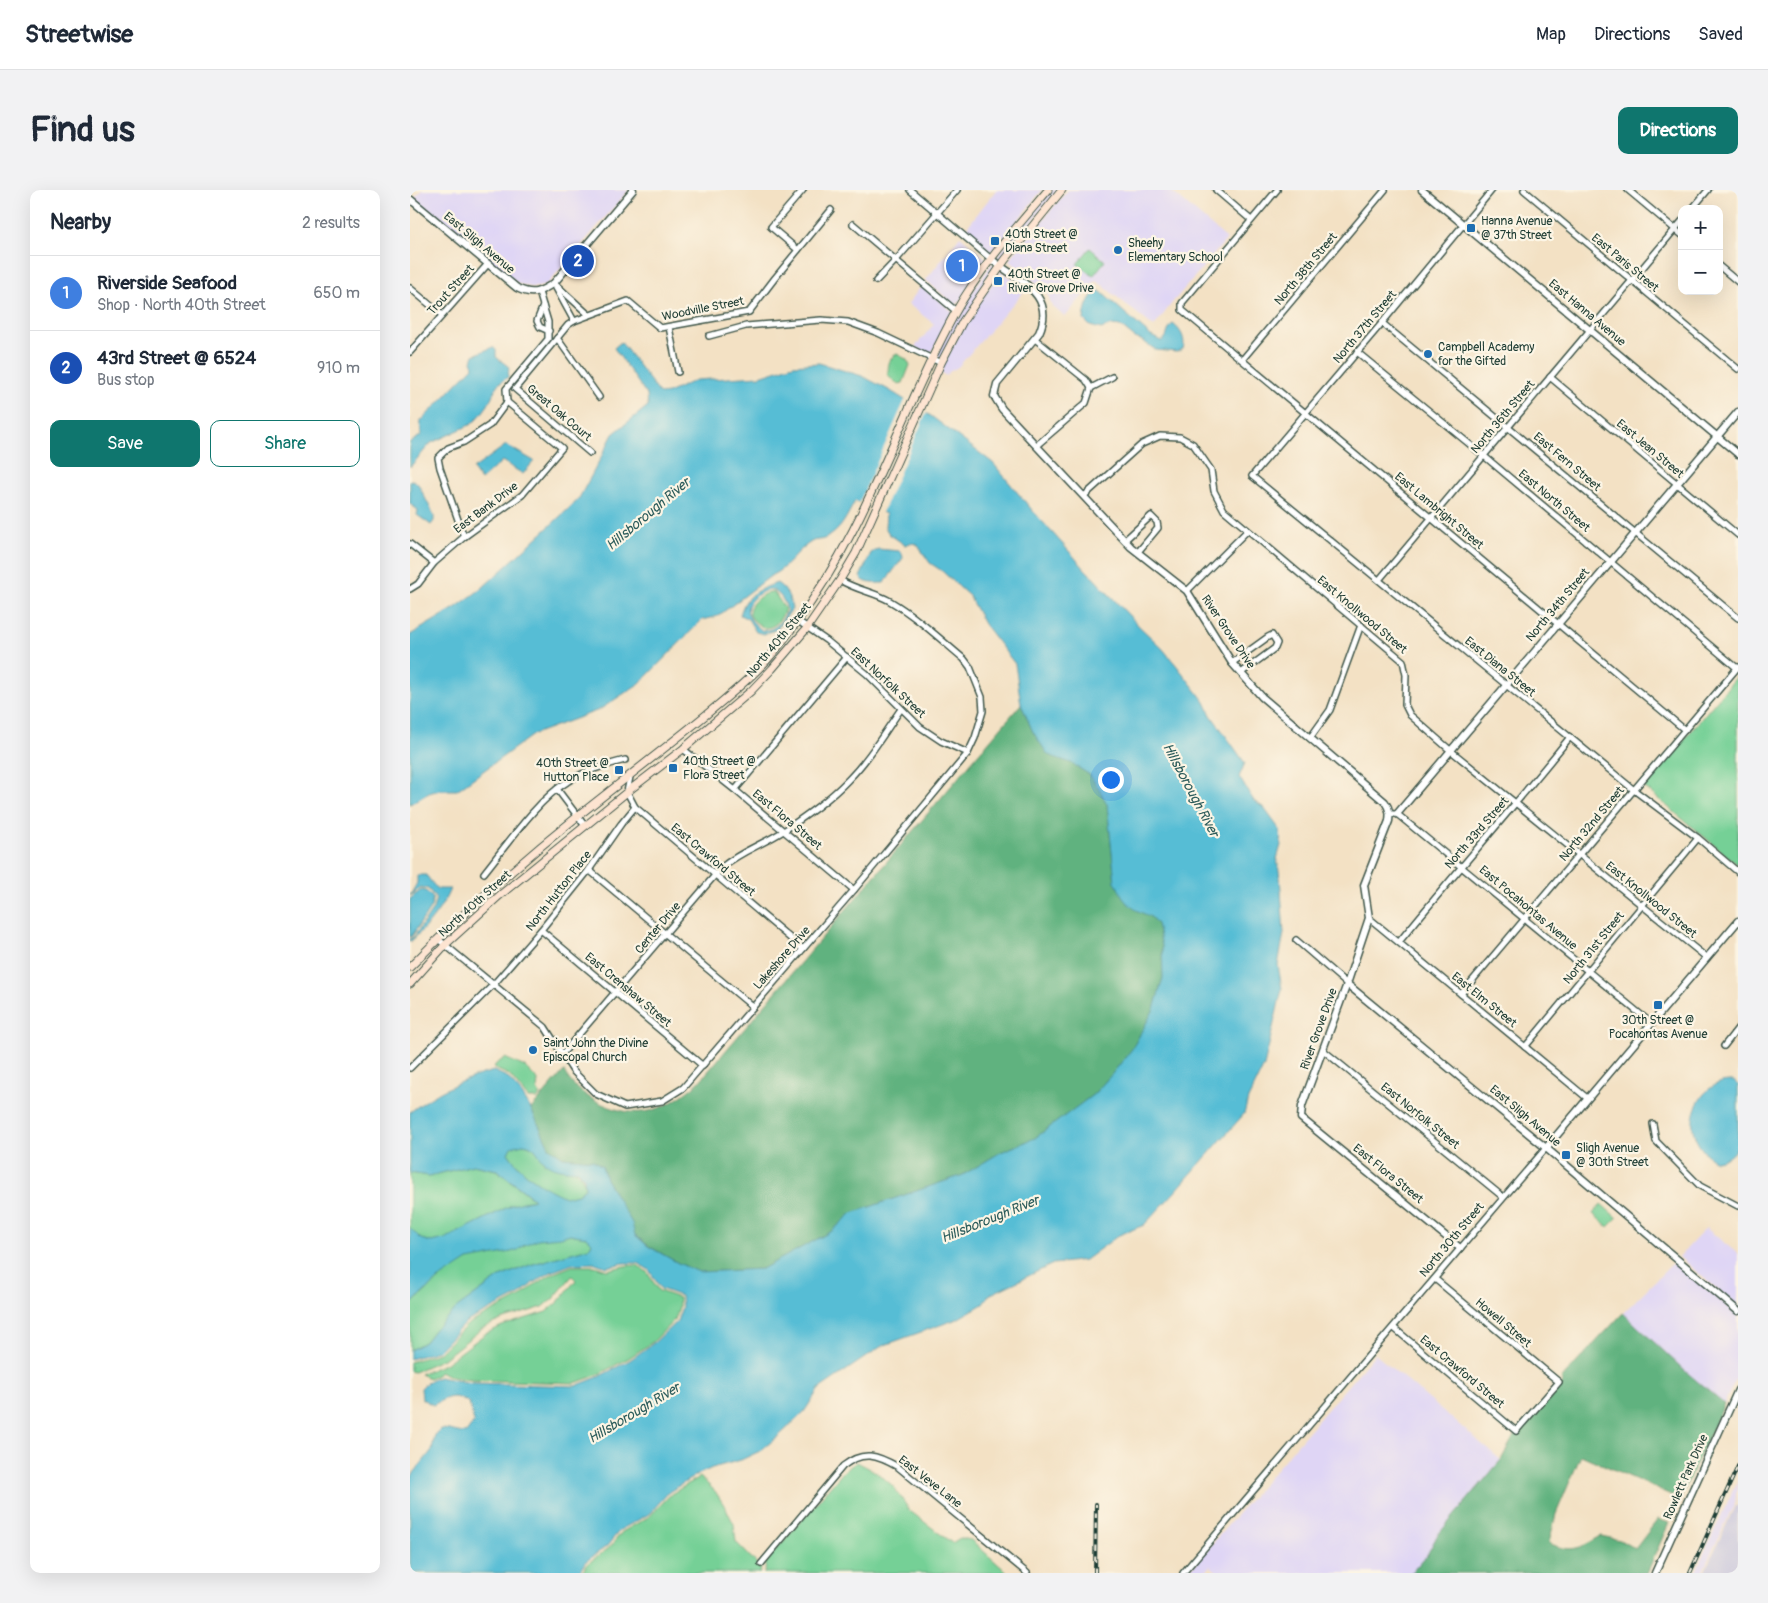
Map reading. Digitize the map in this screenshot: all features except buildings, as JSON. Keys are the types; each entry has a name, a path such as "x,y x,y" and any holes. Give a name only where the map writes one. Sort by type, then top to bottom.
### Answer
{"main road":[{"name":"North 40th Street","path":"410,967 489,890 722,701 767,660 798,621 829,575 864,508 917,390 956,311 991,258 1048,190"},
{"name":"North 40th Street","path":"410,984 445,945 499,896 683,749 751,691 807,628 856,553 941,363 963,321 1000,267 1062,190"}],"street":[{"path":"464,537 438,458 448,448 464,442 490,426 507,402 506,389 548,338 549,331 546,313 539,292 554,283 633,190"},
{"path":"798,250 771,227 803,190"},
{"path":"910,190 991,258"},
{"path":"876,281 957,190"},
{"path":"1216,190 1251,220 1277,190"},
{"name":"North 38th Street","path":"1242,360 1385,190"},
{"name":"East Hanna Avenue","path":"1422,190 1738,454"},
{"name":"North 37th Street","path":"1252,476 1492,190"},
{"name":"East Paris Street","path":"1524,190 1738,370"},
{"path":"1628,190 1678,232"},
{"path":"1695,205 1708,190"},
{"name":"East Sligh Avenue","path":"410,200 517,288 525,292 539,292"},
{"name":"Woodville Street","path":"515,389 568,325 628,301 660,328 749,312 832,210"},
{"name":"East Lambright Street","path":"1251,220 1182,303 1182,310 1685,730"},
{"path":"853,224 897,259 956,311"},
{"name":"North 36th Street","path":"1379,580 1678,226"},
{"name":"River Grove Drive","path":"991,258 1000,267 1032,289 1040,299 1044,314 1043,324 1035,340 997,384 994,396 1002,408 1125,540 1187,591 1232,663 1262,697 1385,802 1393,814 1364,885 1368,918 1347,984 1302,1106 1301,1118"},
{"name":"Trout Street","path":"410,352 487,264"},
{"path":"1723,269 1738,282"},
{"path":"554,283 589,316"},
{"path":"554,283 574,321"},
{"path":"410,288 442,315"},
{"path":"543,306 537,321 540,327 549,331"},
{"path":"709,336 746,326 821,320 848,322 878,333 941,363"},
{"name":"East Fern Street","path":"1382,323 1738,618"},
{"path":"669,327 678,372"},
{"path":"557,338 599,397"},
{"path":"1035,340 1086,380 1091,388"},
{"name":"East North Street","path":"1356,352 1738,667"},
{"path":"1037,445 1086,402 1091,388 1112,377"},
{"name":"East Jean Street","path":"1550,377 1738,535"},
{"name":"Great Oak Court","path":"515,389 590,453"},
{"name":"East Bank Drive","path":"410,589 418,584 434,563 464,537 522,495 562,448 507,402"},
{"name":"North 34th Street","path":"1393,814 1506,685 1738,412"},
{"name":"East Knollwood Street","path":"1084,496 1142,444 1160,436 1180,437 1193,444 1211,470 1214,491 1224,510 1403,661 1406,675 1405,705 1410,715 1579,856 1707,958"},
{"name":"East Diana Street","path":"1252,476 1634,790 1698,838 1738,872"},
{"path":"1125,540 1150,516 1157,522 1158,528 1138,552"},
{"path":"1187,591 1247,531"},
{"path":"410,544 434,563"},
{"name":"Lakeshore Drive","path":"438,939 545,1027 573,1071 596,1094 625,1107 662,1101 683,1088 854,890 968,754 976,738 983,711 982,696 967,663 907,612 877,594 857,589 840,580"},
{"name":"East Norfolk Street","path":"798,621 847,657 882,688 920,727 968,754"},
{"path":"1310,738 1330,710 1361,625"},
{"path":"1232,663 1268,636 1272,635 1276,639 1275,648 1241,673"},
{"path":"735,790 847,657"},
{"name":"North 32nd Street","path":"1461,994 1738,667"},
{"name":"Center Drive","path":"563,1053 715,876 731,860 782,831 825,801 848,780 864,761 901,709"},
{"name":"North 33rd Street","path":"1398,942 1516,804 1570,737"},
{"name":"East Flora Street","path":"683,749 854,890"},
{"path":"484,873 542,803 557,789 578,776 625,760"},
{"path":"627,792 630,777"},
{"path":"557,789 585,826"},
{"name":"East Crawford Street","path":"627,792 635,808 803,949"},
{"name":"North Hutton Place","path":"494,984 541,930 635,808"},
{"name":"East Pocahontas Avenue","path":"1393,814 1462,866 1651,1023"},
{"name":"North 31st Street","path":"1525,1046 1698,838"},
{"path":"589,870 754,1007"},
{"name":"East Elm Street","path":"1368,918 1587,1098"},
{"name":"North 30th Street","path":"1183,1573 1394,1328 1738,921"},
{"name":"East Crenshaw Street","path":"541,930 703,1066"},
{"name":"East Sligh Avenue","path":"1296,940 1738,1311"},
{"path":"410,1068 494,984"},
{"path":"1724,1046 1738,1028"},
{"name":"East Norfolk Street","path":"1323,1050 1503,1197"},
{"name":"East Flora Street","path":"1301,1118 1460,1248"},
{"path":"1653,1124 1656,1141 1700,1186 1738,1206"},
{"name":"Howell Street","path":"1435,1279 1559,1382 1516,1431"},
{"name":"East Crawford Street","path":"1394,1328 1516,1431"},
{"name":"Rowlett Park Drive","path":"1655,1573 1738,1390"},
{"name":"East Veve Lane","path":"761,1564 843,1466 854,1458 866,1455 882,1458 898,1467 1027,1573"}],"shaded area":[{"path":"422,190 629,190 548,283 539,287 530,287 519,284 510,278 414,199"},
{"path":"996,190 1042,190 991,254 964,231"},
{"path":"1050,190 1058,190 1000,262 996,258"},
{"name":"Sheehy Elementary School","path":"1068,190 1170,190 1227,239 1154,327 1096,280 1065,317 1052,306 1047,292 1009,260"},
{"path":"960,236 987,259 956,306 926,280"},
{"path":"992,263 997,268 940,359 935,357 960,310"},
{"path":"1001,271 1026,289 958,367 946,376 940,371 967,320"},
{"path":"922,285 953,312 930,355 915,347 934,324 908,304"},
{"path":"1706,1228 1738,1254 1738,1307 1679,1257"},
{"path":"1675,1261 1738,1315 1738,1375 1724,1404 1684,1370 1623,1313"},
{"path":"1375,1354 1501,1460 1437,1536 1427,1555 1411,1573 1219,1573 1210,1566 1203,1573 1187,1573"},
{"path":"1738,1479 1735,1503 1702,1573 1695,1573"},
{"path":"1738,1494 1738,1573 1704,1573 1735,1506 1737,1506"}],"green space":[{"path":"1090,248 1105,261 1093,276 1077,264"},
{"path":"897,354 906,359 910,365 903,383 898,384 888,376 890,360"},
{"path":"769,592 774,592 785,609 777,623 771,627 764,628 749,613 754,602"},
{"path":"1738,675 1738,865 1644,787"},
{"path":"1021,704 1033,732 1048,754 1071,763 1090,775 1100,791 1107,804 1115,882 1136,910 1151,917 1157,924 1162,946 1163,978 1154,1009 1132,1049 1094,1094 1035,1138 1001,1152 963,1175 852,1213 832,1231 762,1269 699,1272 678,1263 649,1246 635,1235 631,1223 606,1179 602,1166 593,1160 563,1157 549,1147 531,1109 564,1071 569,1080 585,1095 610,1107 624,1111 650,1111 662,1107 674,1101 699,1082"},
{"path":"505,1058 525,1067 538,1080 537,1090 541,1094 536,1100 535,1098 528,1098 509,1075 493,1068"},
{"path":"523,1144 536,1150 544,1163 571,1168 576,1171 583,1180 585,1188 578,1194 564,1198 533,1179 513,1161 508,1153 511,1146"},
{"path":"473,1165 496,1170 534,1199 512,1205 445,1239 431,1242 421,1239 410,1228 410,1173 429,1176"},
{"path":"1601,1204 1617,1218 1608,1227 1593,1214"},
{"path":"570,1234 586,1237 592,1243 589,1248 530,1265 500,1277 457,1308 435,1329 425,1342 410,1350 410,1305 452,1269 478,1256 513,1251 537,1239"},
{"path":"637,1265 647,1272 659,1291 679,1298 679,1307 675,1319 654,1341 629,1358 597,1375 575,1383 471,1380 451,1377 440,1371 437,1375 429,1378 420,1374 445,1364 485,1334 502,1326 546,1312 558,1302 576,1280 572,1276 554,1298 543,1307 501,1320 483,1328 443,1359 414,1372 410,1371 410,1362 439,1353 468,1324 520,1297 534,1285 552,1274 572,1266 595,1266 607,1270"},
{"path":"1623,1313 1684,1370 1724,1404 1680,1499 1581,1455 1556,1514 1549,1543 1570,1549 1587,1544 1601,1536 1620,1540 1635,1549 1658,1519 1669,1523 1647,1573 1411,1573 1427,1555 1437,1536 1501,1460 1515,1434 1517,1435 1563,1382 1561,1379"},
{"path":"857,1462 876,1472 893,1486 910,1511 952,1543 960,1538 971,1540 1008,1573 763,1573 766,1561 845,1470"},
{"path":"700,1477 715,1491 724,1505 734,1524 736,1542 761,1568 760,1573 582,1573 587,1564 609,1548 622,1532 650,1516 671,1494"}],"water":[{"path":"1097,291 1100,291 1151,336 1161,341 1164,340 1169,328 1173,324 1182,335 1183,349 1177,352 1156,350 1135,338 1120,326 1112,325 1101,329 1090,326 1084,320 1085,312 1087,304"},
{"name":"Hillsborough River","path":"621,342 660,394 668,393 696,380 760,376 793,365 819,363 862,376 931,416 993,463 1085,569 1162,648 1205,702 1211,715 1245,763 1239,777 1254,801 1264,808 1280,830 1281,845 1277,859 1284,933 1278,965 1282,989 1264,1066 1248,1099 1244,1114 1144,1225 1119,1235 1085,1260 1053,1264 989,1295 983,1304 957,1319 882,1346 819,1389 804,1412 760,1451 741,1460 712,1468 669,1492 649,1514 620,1530 607,1546 585,1562 579,1573 410,1573 410,1478 432,1450 435,1435 441,1429 466,1433 474,1422 469,1403 464,1400 451,1397 433,1405 422,1399 421,1388 427,1382 439,1377 472,1383 575,1386 598,1377 630,1360 655,1342 677,1321 682,1307 681,1296 661,1289 649,1270 638,1263 624,1263 607,1267 595,1263 572,1264 551,1272 533,1283 519,1295 466,1322 438,1351 410,1359 410,1350 425,1342 435,1329 457,1308 500,1277 530,1265 589,1248 592,1243 586,1237 570,1234 561,1237 538,1239 518,1250 468,1260 436,1281 410,1305 410,1228 421,1239 431,1242 445,1239 512,1205 534,1199 497,1170 473,1165 429,1176 410,1173 410,1112 450,1087 494,1071 507,1077 522,1094 549,1147 563,1157 593,1160 602,1166 606,1179 632,1223 635,1235 648,1246 678,1263 699,1272 762,1269 832,1231 852,1213 963,1175 1001,1152 1035,1138 1094,1094 1132,1049 1154,1009 1163,978 1162,946 1157,924 1151,917 1136,910 1125,901 1115,882 1107,804 1090,775 1071,763 1048,755 1033,732 1021,704 1015,664 984,624 969,596 942,571 930,563 917,544 910,543 905,545 889,534 885,527 886,514 855,501 836,531 826,538 813,541 806,546 778,572 718,616 702,620 640,683 599,710 534,734 457,790 439,790 429,793 410,804 410,635 455,608 481,589 578,500 613,434 648,406 647,395 614,348","holes":["523,1144 535,1149 550,1166 578,1171 584,1178 585,1188 578,1194 565,1197 526,1174 508,1153 511,1147"]},
{"path":"493,347 496,350 496,357 509,367 508,377 497,385 488,405 472,424 431,443 410,467 410,442 421,435 420,422 473,367 474,355"},
{"path":"506,445 534,461 523,474 502,461 481,480 473,469"},
{"path":"413,480 418,484 434,515 434,521 431,525 417,515 418,510 410,504 410,481"},
{"path":"878,549 900,551 903,558 884,583 862,580 860,577 871,553"},
{"path":"777,583 786,591 792,609 777,629 764,634 756,632 748,619 740,615 743,608 749,597 754,593","holes":["769,589 781,597 787,610 778,624 772,629 763,631 751,619 748,608 754,598"]},
{"path":"417,875 426,875 437,889 450,889 443,904 433,918 410,942 410,939 414,937 433,909 436,898 428,889 421,887 410,896 417,883"},
{"path":"421,890 426,891 433,898 431,907 410,937 410,899"},
{"path":"1734,1081 1738,1085 1738,1145 1729,1156 1715,1161 1700,1147 1696,1139 1693,1130 1694,1112 1704,1094 1711,1088 1721,1082"}],"pier":[{"path":"906,398 927,411 881,515 858,505"}],"railway":[{"path":"1690,1573 1738,1466"},
{"path":"1095,1573 1096,1504"}],"place":[{"name":"Hanna Avenue @ 37th Street","path":"1471,228"},
{"name":"40th Street @ Diana Street","path":"995,241"},
{"name":"Sheehy Elementary School","path":"1118,250"},
{"name":"43rd Street @ 6524","path":"578,261"},
{"name":"Riverside Seafood","path":"962,266"},
{"name":"40th Street @ River Grove Drive","path":"998,281"},
{"name":"Campbell Academy for the Gifted","path":"1428,354"},
{"name":"40th Street @ Flora Street","path":"673,768"},
{"name":"40th Street @ Hutton Place","path":"619,770"},
{"name":"30th Street @ Pocahontas Avenue","path":"1658,1005"},
{"name":"Saint John the Divine Episcopal Church","path":"533,1050"},
{"name":"Sligh Avenue @ 30th Street","path":"1566,1155"}]}
